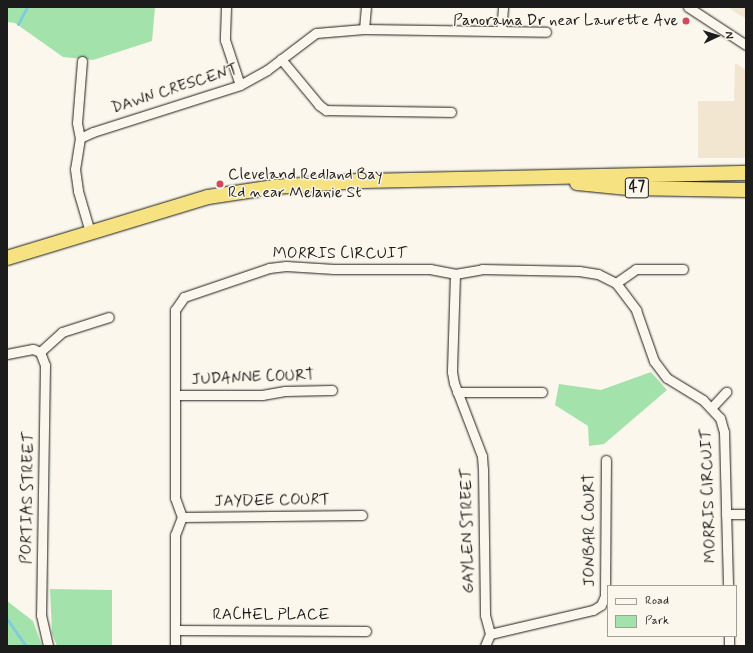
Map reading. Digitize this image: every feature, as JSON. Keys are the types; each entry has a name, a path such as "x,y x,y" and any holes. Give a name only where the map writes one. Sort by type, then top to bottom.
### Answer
{"highway":[{"name":"47","path":"7,258 208,197 274,187 358,181 528,179 565,175 746,173"},
{"name":"47","path":"528,179 628,188 746,190"}],"street":[{"path":"226,7 226,40 240,85"},
{"path":"364,29 366,7"},
{"path":"501,31 503,7"},
{"path":"688,7 746,45"},
{"name":"DAWN CRESCENT","path":"80,138 93,132 240,85 262,74 316,33 364,29 546,32"},
{"path":"281,59 319,106 326,110 451,112"},
{"path":"82,61 77,123 80,138 75,169 78,191 90,232"},
{"name":"MORRIS CIRCUIT","path":"182,517 175,498 175,310 184,296 269,268 286,266 334,269 430,269 455,274 482,269 579,271 598,274 616,283 636,310 654,362 667,378 712,407 720,418 724,432 728,585"},
{"path":"616,283 636,269 683,269"},
{"name":"GAYLEN STREET","path":"455,274 452,372 482,462 484,615 490,634"},
{"path":"7,354 33,348 40,352 62,332 109,317"},
{"name":"PORTIAS STREET","path":"40,352 45,365 41,615 48,646"},
{"name":"JUDANNE COURT","path":"175,395 262,395 285,391 332,390"},
{"path":"458,392 542,392"},
{"name":"MORRIS CIRCUIT","path":"712,407 726,392"},
{"name":"JONBAR COURT","path":"490,634 593,610 601,605 606,596 606,460"},
{"path":"726,514 746,514"},
{"name":"JAYDEE COURT","path":"182,517 362,516"},
{"path":"175,646 175,535 182,517"},
{"name":"RACHEL PLACE","path":"175,630 366,631"},
{"path":"485,646 490,634"}],"shaded area":[{"path":"727,7 746,7 746,19"},
{"path":"735,63 746,70 746,158 698,158 698,101 734,101"}],"green space":[{"path":"7,7 155,7 152,41 93,60 63,57 15,23 7,22"},
{"path":"651,372 667,390 604,444 589,446 588,426 555,405 559,384 601,390"},
{"path":"50,589 112,590 112,646 57,646 52,633"},
{"path":"7,601 33,621 42,646 7,646"}],"waterway":[{"path":"18,24 27,7"},
{"path":"7,619 26,646"}],"place":[{"name":"Panorama Dr near Laurette Ave","path":"686,21"},
{"name":"Cleveland Redland Bay Rd near Melanie St","path":"220,184"}]}
